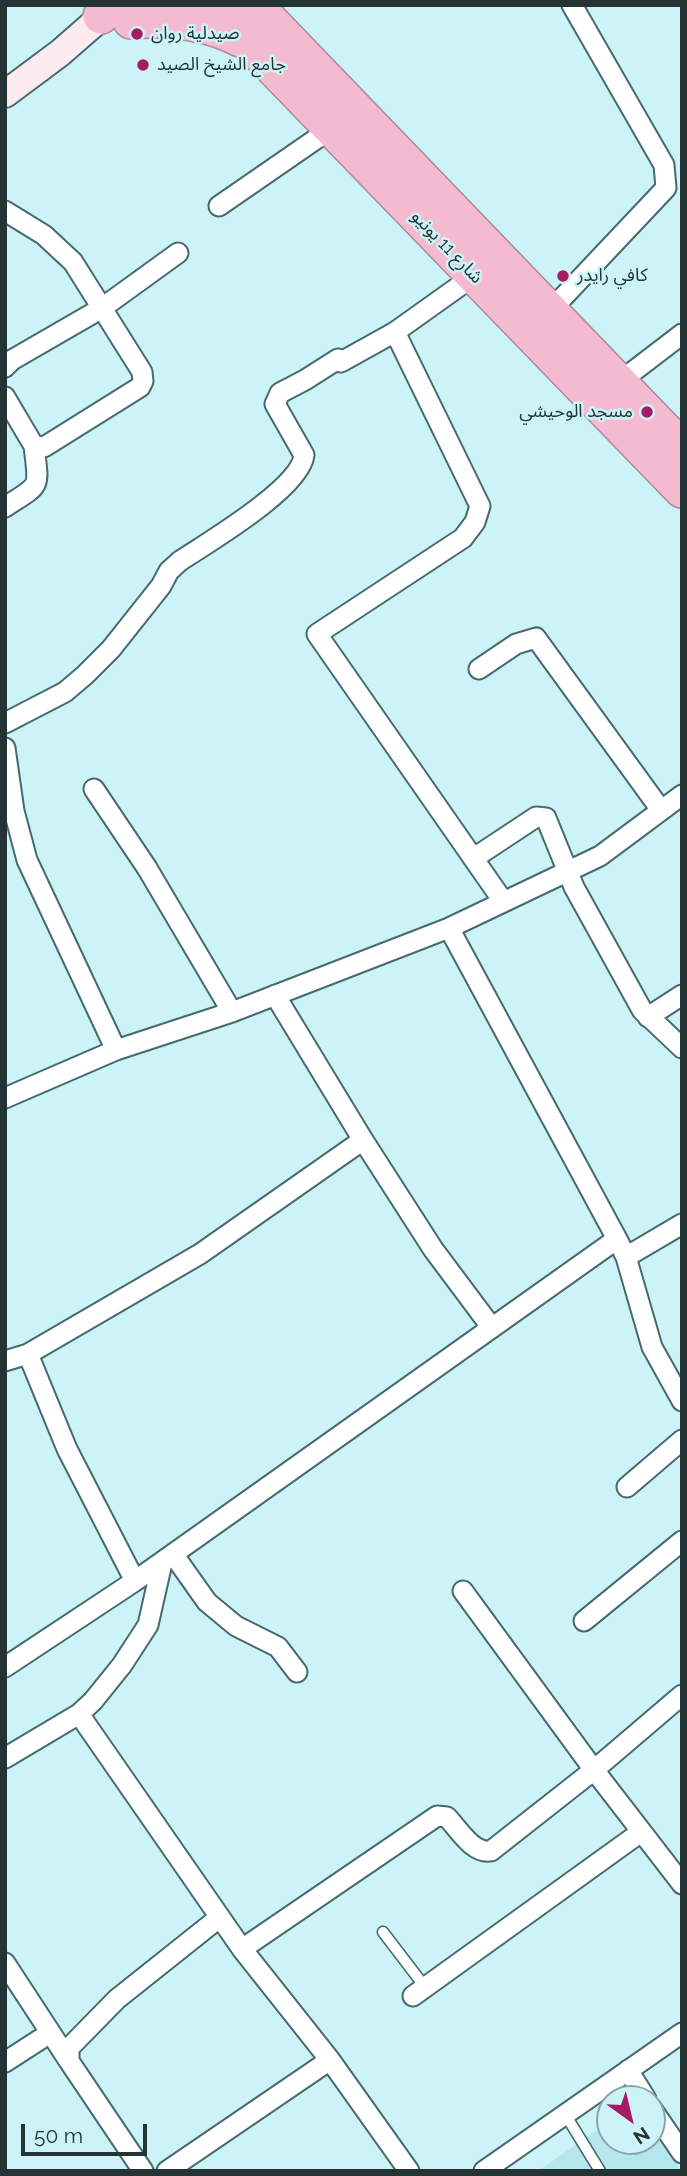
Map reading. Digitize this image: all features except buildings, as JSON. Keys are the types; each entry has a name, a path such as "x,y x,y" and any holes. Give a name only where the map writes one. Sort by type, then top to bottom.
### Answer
{"highway":[{"name":"شارع 11 يونيو","path":"212,5 259,18 682,448"},
{"path":"121,11 153,20 197,24 233,36 259,18"},
{"name":"شارع 11 يونيو","path":"259,18 332,128 682,490"}],"street":[{"path":"550,311 666,188 664,165 572,5"},
{"path":"7,89 121,11"},
{"path":"219,206 332,128"},
{"path":"5,211 44,235 73,262 142,372 143,381 140,387 47,446 34,446"},
{"path":"5,368 12,360 102,308 178,253"},
{"path":"5,723 65,692 85,675 111,649 161,586 169,571 268,501 299,468 304,456 275,404 280,393 338,359 341,362 395,332 475,275"},
{"path":"395,332 480,506 475,522 463,538 317,634 503,901"},
{"path":"618,383 682,334"},
{"path":"5,397 34,446 37,481 35,488 5,507"},
{"path":"479,669 516,644 536,638 661,810"},
{"path":"5,748 14,811 27,860 116,1051"},
{"path":"94,789 147,868 232,1012"},
{"path":"5,1098 116,1051 232,1012 449,928 600,856 682,795"},
{"path":"474,858 536,817 543,816 550,822 574,887 648,1017 682,1048"},
{"path":"449,928 626,1257 652,1347 682,1401"},
{"path":"275,995 433,1249 492,1328"},
{"path":"648,1017 682,995"},
{"path":"5,1361 28,1354 200,1254 363,1140"},
{"path":"626,1257 682,1224"},
{"path":"5,1667 168,1558 617,1239"},
{"path":"28,1354 67,1449 135,1581"},
{"path":"627,1487 682,1440"},
{"path":"584,1621 682,1541"},
{"path":"168,1558 208,1602 236,1626 278,1647 297,1672"},
{"path":"5,1758 79,1714 93,1701 144,1632 168,1558"},
{"path":"463,1591 594,1770 682,1884"},
{"path":"242,1949 437,1816 447,1817 476,1849 491,1851 594,1770 682,1695"},
{"path":"79,1714 242,1949 330,2060 409,2171"},
{"path":"419,1992 641,1832"},
{"path":"69,2061 69,2048 75,2040 117,2000 220,1917"},
{"path":"5,1963 143,2171"},
{"path":"5,2062 50,2033"},
{"path":"484,2171 682,2033"},
{"path":"167,2171 330,2060"},
{"path":"628,2070 637,2085"},
{"path":"666,2130 682,2153"}],"lane":[{"path":"383,1932 419,1992"},
{"path":"565,2114 600,2171"}],"shaded area":[{"path":"596,2131 596,2155 666,2155 666,2150 681,2171 538,2171"}],"place":[{"name":"صيدلية روان","path":"137,34"},
{"name":"جامع الشيخ الصيد","path":"143,65"},
{"name":"كافي رايدر","path":"563,276"},
{"name":"مسجد الوحيشي","path":"647,412"}]}
